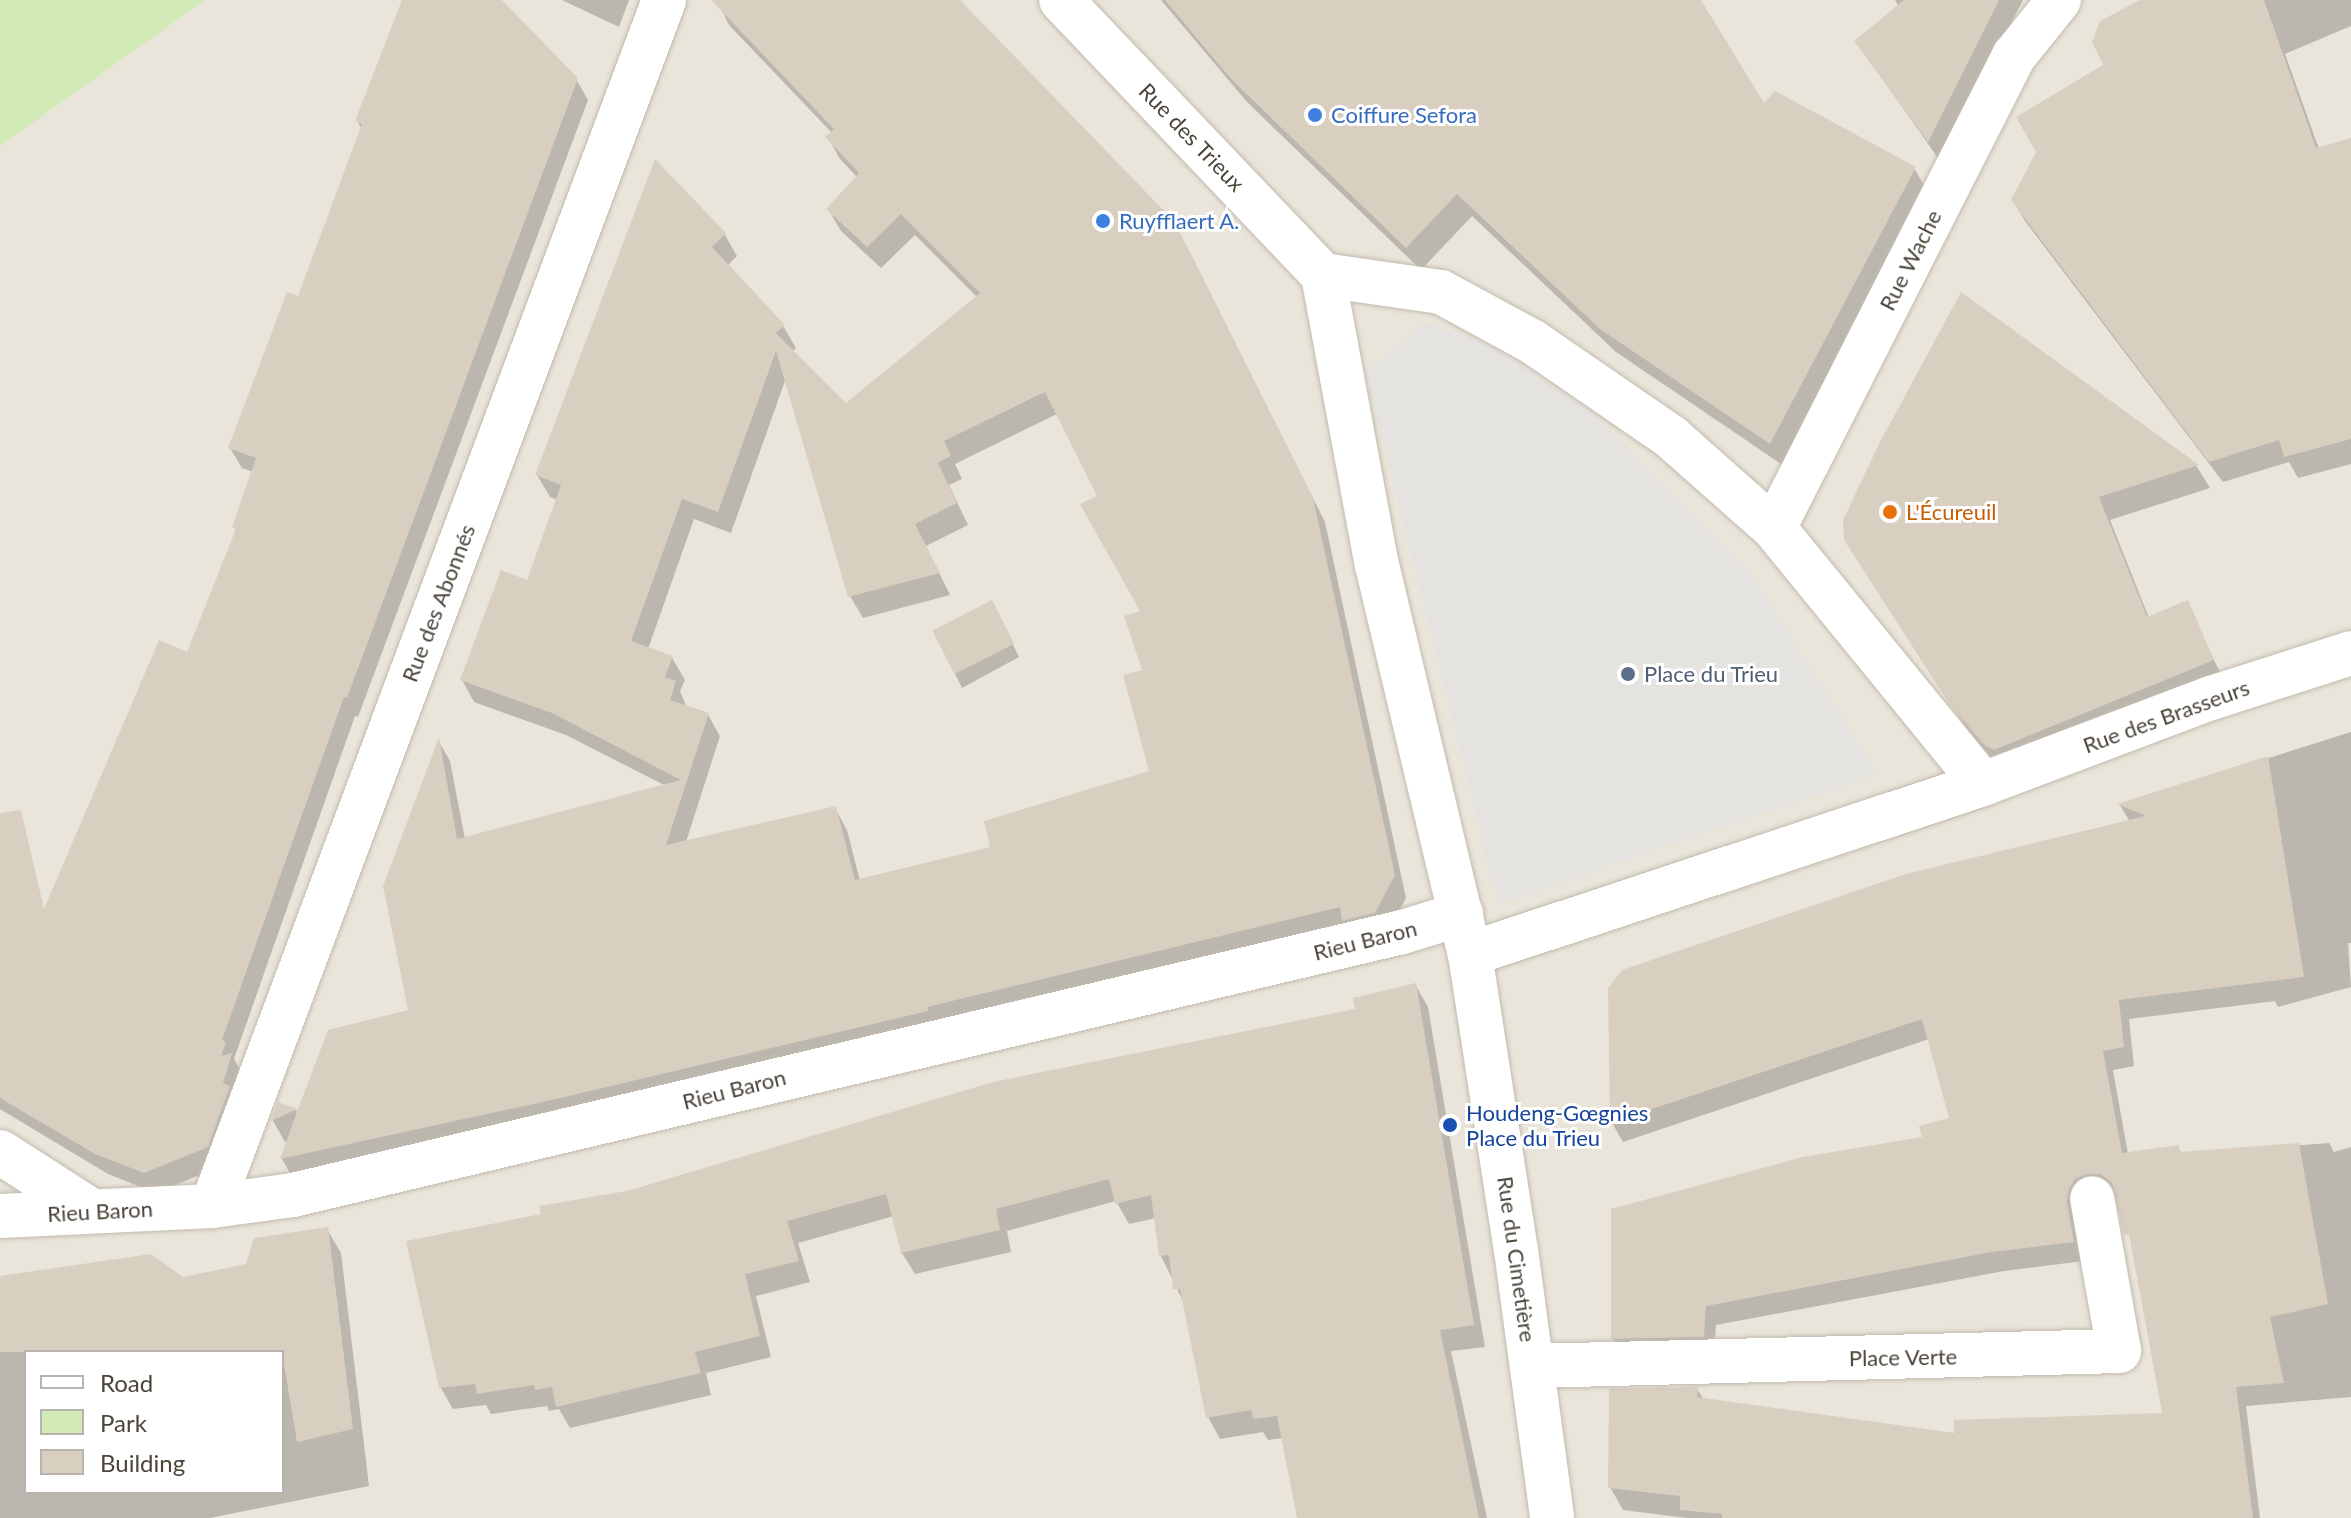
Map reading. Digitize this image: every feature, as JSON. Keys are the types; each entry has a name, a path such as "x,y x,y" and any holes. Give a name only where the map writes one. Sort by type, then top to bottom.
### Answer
{"street":[{"name":"Rue des Abonnés","path":"212,1206 664,0"},
{"name":"Rue des Trieux","path":"1061,0 1323,275"},
{"name":"Rue Wache","path":"1774,528 2014,56 2059,0"},
{"path":"1323,275 1441,292 1533,342 1671,437 1774,528 1983,784 1465,934 1377,565 1323,275"},
{"name":"Rue des Brasseurs","path":"1983,784 2211,698 2351,653"},
{"name":"Rieu Baron","path":"0,1216 212,1206 293,1195 1402,932 1465,934"},
{"name":"Rue du Cimetière","path":"1465,934 1532,1366 1552,1518"},
{"path":"0,1152 92,1211"},
{"name":"Place Verte","path":"1532,1366 2119,1351 2092,1198"}],"shaded area":[{"path":"0,0 2351,0 2351,1518 0,1518"},
{"name":"Place du Trieu","path":"1425,323 1490,345 1594,415 1751,574 1878,774 1498,904 1366,373"}],"green space":[{"path":"0,0 205,0 0,146"}],"building":[{"path":"402,0 502,0 578,78 347,698 344,697 222,1040 226,1042 221,1056 232,1053 223,1083 230,1086 208,1147 144,1173 95,1154 0,1098 0,813 21,810 44,909 159,640 187,652 236,529 232,527 256,458 228,448 287,292 298,296 362,124 355,121"},
{"path":"711,0 960,0 1174,221 1313,498 1395,875 1375,913 1342,921 1340,907 927,1007 928,1011 556,1099 280,1159 328,1030 408,1010 383,886 439,737 457,839 681,780 552,713 460,680 501,570 527,580 561,485 535,475 655,159 726,233 712,247 785,325 776,333 846,403 980,293 901,214 867,247 826,209 859,173 825,137 834,129","holes":["776,351 848,597 940,573 915,524 957,503 938,463 951,456 944,441 1045,392 1097,496 1080,504 1140,611 1124,616 1142,670 1123,675 1149,771 984,821 990,847 855,880 836,806 666,845 709,713 670,700 676,681 665,677 673,656 631,641 682,499 718,512"]},
{"path":"1165,0 1701,0 1764,103 1775,91 1916,167 1770,444 1600,329 1457,194 1406,248 1231,79"},
{"path":"1904,0 1999,0 1928,142 1854,41"},
{"path":"2140,0 2264,0 2316,148 2351,138 2351,439 2284,457 2279,440 2209,462 2011,200 2036,152 2016,117 2103,65 2092,42 2100,21"},
{"path":"1961,292 2199,465 2099,497 2147,617 2188,600 2214,660 1994,750 1984,745 1950,705 1844,540 1843,520 1879,444"},
{"path":"992,600 1014,644 955,674 932,630"},
{"path":"2268,756 2304,977 2119,1000 2124,1047 2103,1051 2122,1153 2179,1145 2179,1152 2299,1143 2328,1304 2270,1317 2284,1383 2236,1387 2253,1518 1722,1518 1722,1514 1680,1510 1680,1496 1608,1488 1609,1389 1698,1387 1697,1397 1954,1433 1954,1420 2162,1413 2129,1234 2124,1235 2112,1183 2100,1174 2087,1174 2075,1179 2069,1189 2067,1202 2074,1242 1992,1252 1706,1306 1704,1337 1611,1339 1611,1209 1803,1157 1922,1137 1919,1126 1949,1118 1922,1019 1610,1123 1608,988 1622,970 1906,874 2146,816 2117,804"},
{"path":"1416,983 1474,1325 1440,1330 1479,1518 1297,1518 1277,1416 1253,1419 1251,1410 1206,1418 1180,1289 1173,1289 1169,1255 1159,1256 1151,1195 1115,1204 1109,1179 996,1209 1000,1230 901,1253 886,1194 787,1221 799,1261 745,1274 760,1336 695,1352 701,1373 556,1407 552,1387 535,1390 534,1385 477,1394 475,1384 439,1388 406,1241 541,1214 539,1206 627,1191 993,1082 1355,1009 1353,998"},
{"path":"278,1102 298,1109 271,1121"},
{"path":"328,1227 353,1429 297,1442 284,1350 0,1352 0,1276 151,1254 183,1277 246,1264 254,1238"}],"place":[{"name":"Coiffure Sefora","path":"1315,115"},
{"name":"Ruyfflaert A.","path":"1103,221"},
{"name":"L'Écureuil","path":"1890,512"},
{"name":"Place du Trieu","path":"1628,674"},
{"name":"Houdeng-Gœgnies Place du Trieu","path":"1450,1125"}]}
